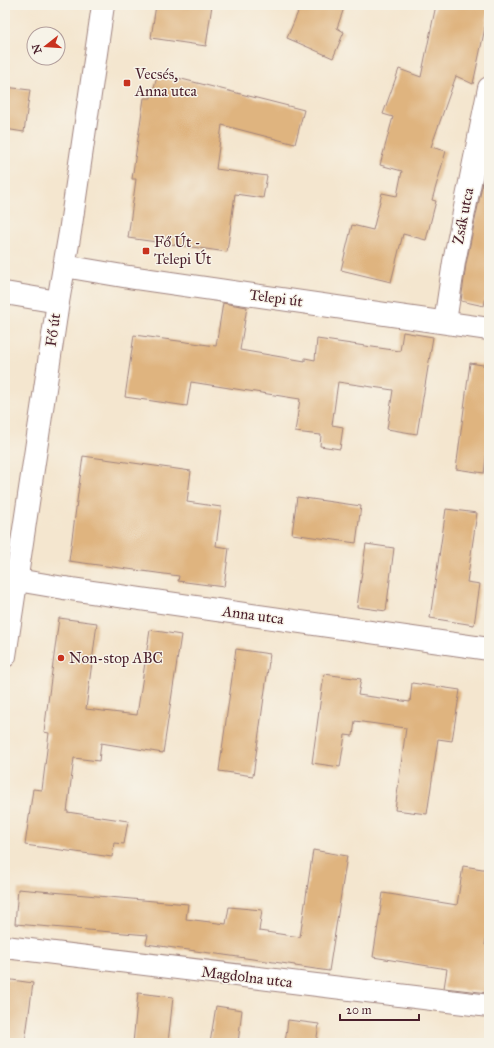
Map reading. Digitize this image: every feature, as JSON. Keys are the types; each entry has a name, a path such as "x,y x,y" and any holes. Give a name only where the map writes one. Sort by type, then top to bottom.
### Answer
{"main road":[{"name":"Fő út","path":"5,656 103,5"},
{"name":"Zsák utca","path":"445,322 454,262 489,88"},
{"name":"Telepi út","path":"64,266 129,277 489,329"},
{"path":"5,293 58,302"},
{"name":"Anna utca","path":"17,580 489,649"},
{"name":"Magdolna utca","path":"5,947 489,1006"}],"building":[{"path":"156,5 212,5 206,46 151,38"},
{"path":"301,5 345,5 337,28 344,32 333,58 287,38"},
{"path":"436,5 489,5 489,9 473,84 456,76 431,147 446,151 432,200 436,201 426,240 403,234 391,282 341,270 352,225 373,230 382,193 397,196 402,171 380,165 393,117 383,114 399,69 421,77"},
{"path":"158,73 304,110 295,144 222,125 216,169 267,176 263,198 235,194 227,252 128,238 136,179 132,179 144,98 151,98"},
{"path":"5,87 30,90 24,132 5,129"},
{"path":"483,181 489,182 489,283 484,306 461,301 466,264"},
{"path":"223,303 247,307 240,350 305,361 305,358 315,360 317,339 400,351 403,332 433,337 417,434 387,429 393,390 338,382 332,425 343,427 340,449 320,446 321,435 295,432 300,399 191,382 187,406 125,397 134,335 216,346"},
{"path":"470,363 489,366 489,435 484,473 456,469"},
{"path":"83,456 191,471 187,502 221,507 216,546 229,548 224,587 178,581 179,576 69,561"},
{"path":"297,497 361,506 356,543 292,534"},
{"path":"446,509 477,513 467,582 480,584 474,625 430,618"},
{"path":"366,544 394,548 386,611 357,607"},
{"path":"59,618 97,623 86,709 137,715 150,630 181,635 163,753 101,743 99,761 74,758 67,812 128,821 124,844 114,843 112,857 25,845 33,789 42,790 49,733 44,732"},
{"path":"236,649 270,654 253,776 219,771"},
{"path":"324,674 361,679 358,695 410,702 412,683 460,690 452,741 438,739 427,814 395,810 406,728 355,721 353,736 345,735 340,767 312,763"},
{"path":"313,850 347,856 329,971 146,944 148,935 15,924 18,889 188,904 186,919 226,924 229,907 262,910 259,931 300,937"},
{"path":"463,866 489,870 489,922 485,945 489,945 489,993 444,988 447,969 373,957 383,893 457,905"},
{"path":"5,979 33,983 25,1043 5,1043"},
{"path":"138,993 173,997 168,1043 133,1043"},
{"path":"216,1006 242,1010 238,1043 210,1043"},
{"path":"288,1020 319,1024 316,1043 285,1043"}],"place":[{"name":"Vecsés, Anna utca","path":"127,83"},
{"name":"Fő Út - Telepi Út","path":"146,251"},
{"name":"Non-stop ABC","path":"61,658"}]}
